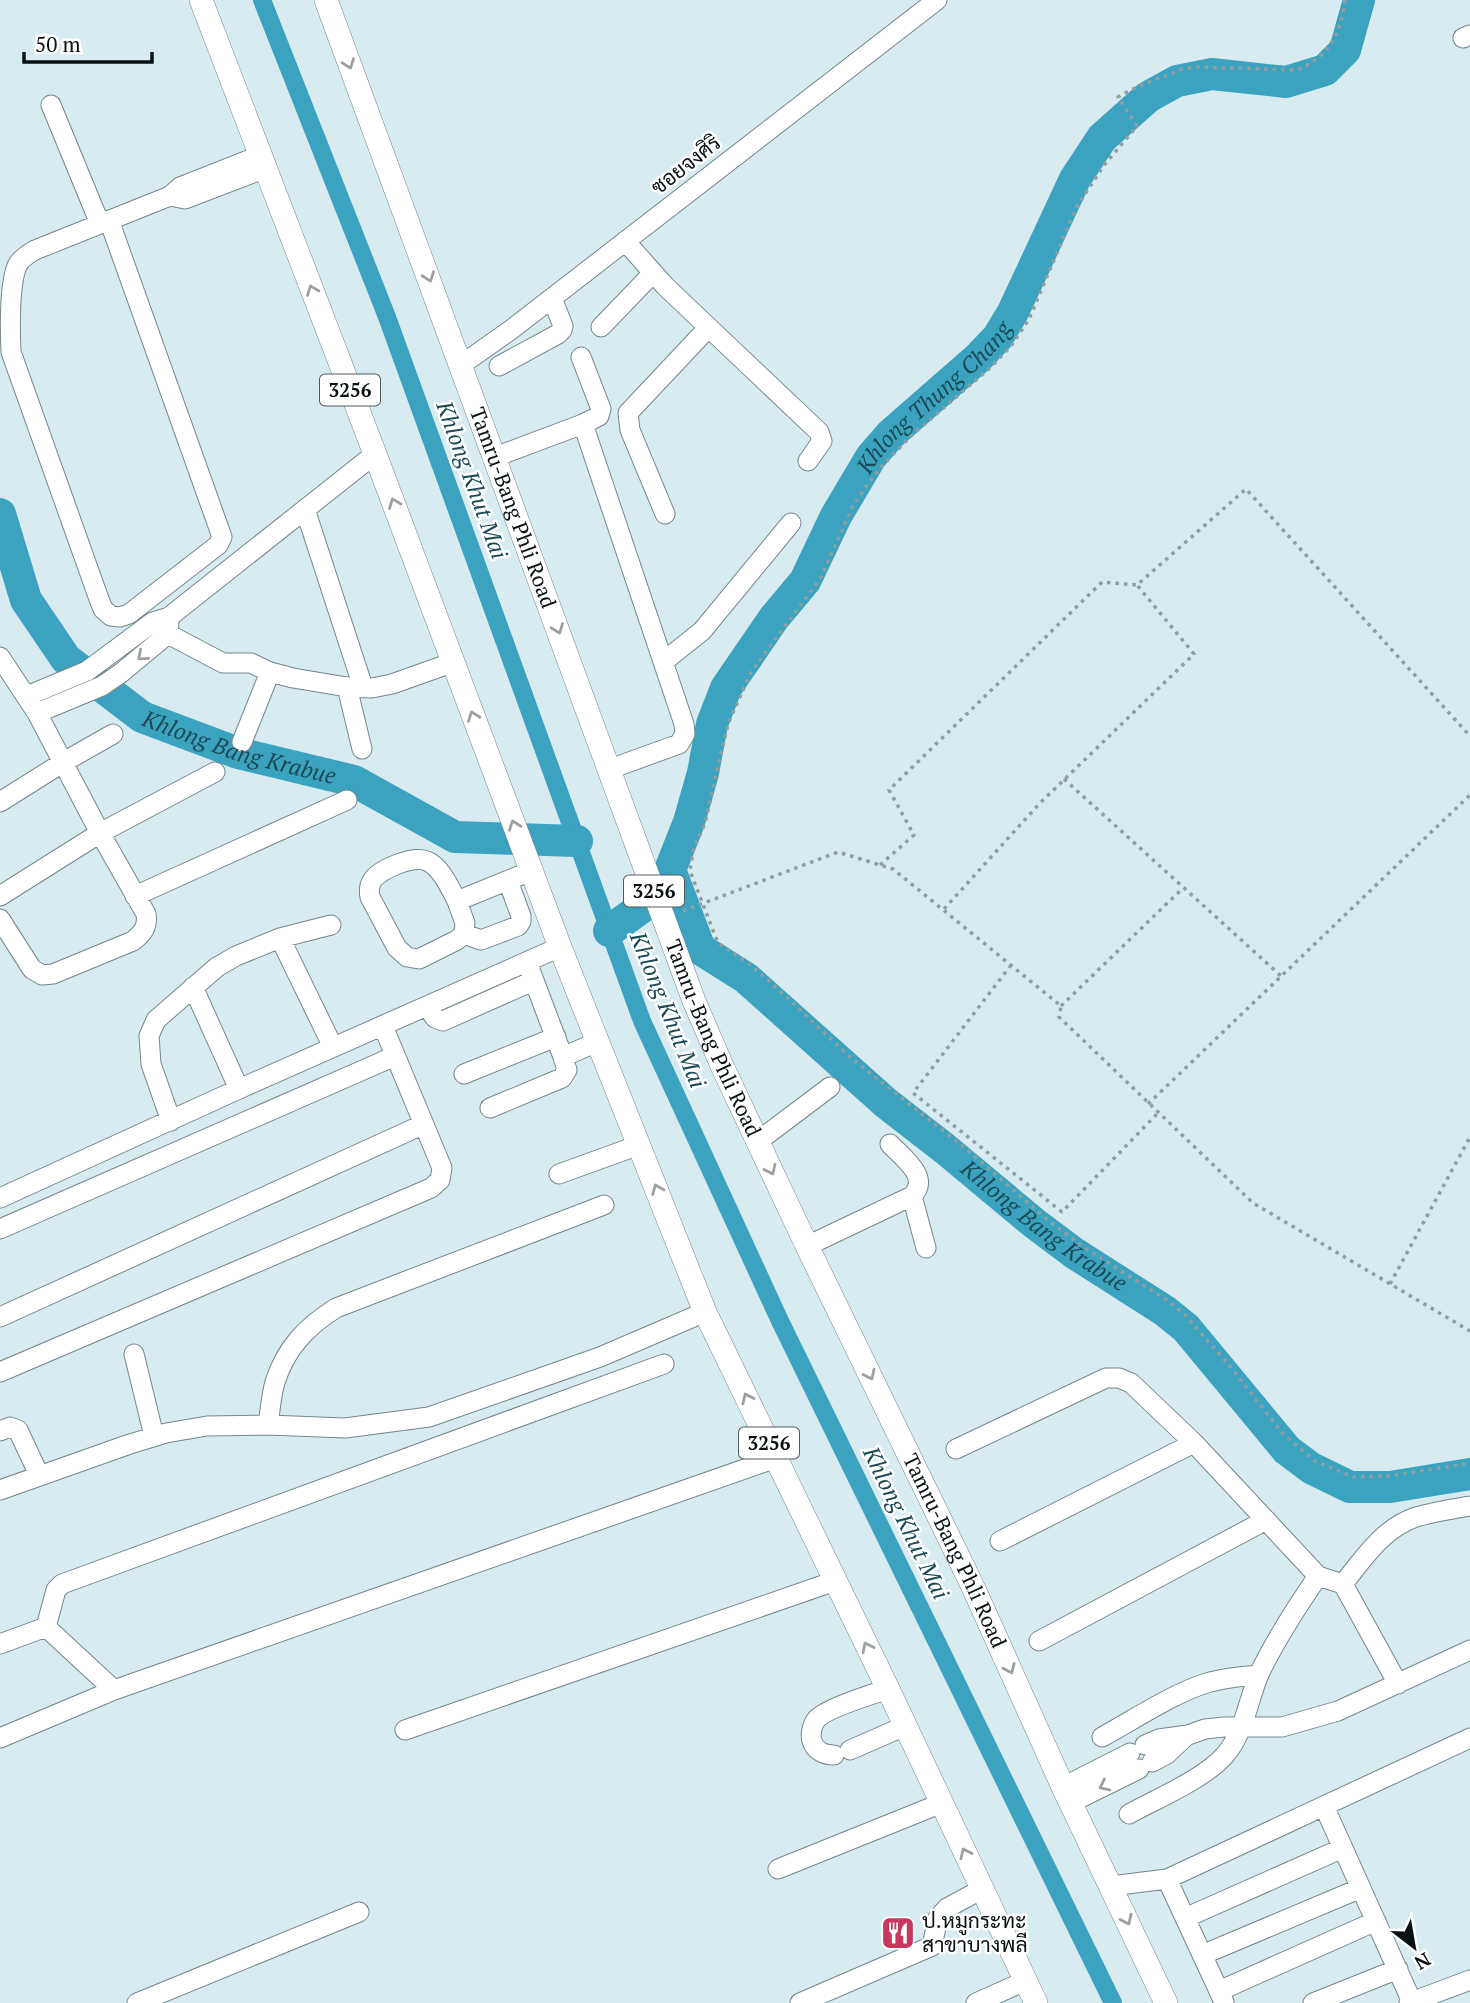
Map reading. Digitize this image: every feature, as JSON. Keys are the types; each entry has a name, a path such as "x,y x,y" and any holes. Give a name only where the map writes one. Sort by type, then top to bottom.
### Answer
{"main road":[{"name":"3256","path":"201,0 375,454 559,947 705,1312 888,1689 1036,2003"},
{"name":"Tamru-Bang Phli Road","path":"326,0 676,951 723,1068 974,1589 1066,1795 1166,2003"}],"street":[{"name":"ซอยจงศิริ","path":"461,365 512,329 937,0"},
{"path":"51,105 104,222 222,537 218,545 143,605 130,614 111,616 103,608 99,598 11,352 9,319 16,268 22,258 35,250 104,222 170,196 185,200 263,162"},
{"path":"625,241 665,286 819,432 822,441 808,461"},
{"path":"601,327 653,273"},
{"path":"499,366 562,330 563,326 552,298"},
{"path":"665,514 630,430 628,413 708,328"},
{"path":"495,457 598,416 601,409 581,357"},
{"path":"583,424 684,724 685,734 679,744 610,769"},
{"path":"32,705 45,688 86,671 164,624 375,454"},
{"path":"304,509 355,687 362,749"},
{"path":"663,662 702,631 791,523"},
{"path":"164,624 223,663 251,663 293,678 355,687 392,684 454,663"},
{"path":"32,705 59,704 102,686 121,673 164,624"},
{"path":"0,657 7,683 32,705 146,914 147,922 141,935 132,941 53,974 42,975 32,969 0,919"},
{"path":"242,742 270,672"},
{"path":"0,802 113,734"},
{"path":"0,896 100,833 215,772"},
{"path":"135,896 347,800"},
{"path":"411,859 419,859 436,868 457,901 465,923 464,934 419,959 407,957 397,948 370,897 369,889 371,882 379,874 411,859"},
{"path":"457,901 531,871"},
{"path":"464,934 481,940 518,926 521,916 508,881"},
{"path":"171,1121 151,1063 149,1036 156,1020 217,967 236,956 280,938 331,925"},
{"path":"280,938 333,1047"},
{"path":"0,1198 559,947"},
{"path":"490,1108 562,1078 567,1070 527,962"},
{"path":"427,1006 435,1018 443,1021 533,981"},
{"path":"193,987 239,1089"},
{"path":"0,1372 431,1188 440,1180 442,1168 383,1026"},
{"path":"464,1074 556,1037"},
{"path":"563,1056 597,1042"},
{"path":"0,1229 395,1056"},
{"path":"758,1142 830,1087"},
{"path":"0,1317 422,1125"},
{"path":"807,1246 912,1196 918,1190 919,1180 915,1171 890,1144"},
{"path":"559,1174 639,1145"},
{"path":"912,1196 926,1248"},
{"path":"268,1426 275,1383 293,1344 316,1321 336,1308 604,1205"},
{"path":"0,1490 154,1436 207,1426 345,1429 429,1418 600,1357 705,1312"},
{"path":"134,1354 154,1436"},
{"path":"46,1627 56,1590 62,1584 664,1364"},
{"path":"956,1449 1106,1378 1131,1382 1194,1443 1318,1576 1343,1584 1398,1684"},
{"path":"0,1431 10,1427 18,1430 39,1475"},
{"path":"1000,1541 1194,1443"},
{"path":"0,1738 114,1690 776,1458"},
{"path":"1343,1584 1372,1547 1399,1525 1416,1517 1470,1506"},
{"path":"1039,1641 1266,1520"},
{"path":"1129,1814 1205,1773 1225,1755 1242,1726 1259,1675 1283,1627 1318,1576"},
{"path":"405,1730 835,1581"},
{"path":"46,1627 114,1690"},
{"path":"0,1644 46,1627"},
{"path":"1066,1795 1142,1757 1167,1754 1188,1735 1205,1729 1282,1727 1338,1711 1470,1650"},
{"path":"1102,1737 1208,1683 1259,1675"},
{"path":"888,1689 826,1712 816,1720 811,1735 813,1745 825,1755 842,1752 905,1726"},
{"path":"1111,1886 1167,1879 1470,1738"},
{"path":"778,1869 942,1803"},
{"path":"1324,1806 1398,1969 1410,2002 1470,1980"},
{"path":"1185,1918 1343,1848"},
{"path":"1167,1879 1222,1997 1376,1921"},
{"path":"1202,1955 1361,1888"},
{"path":"800,2003 932,1946 938,1918 947,1908 982,1889"},
{"path":"137,2003 359,1912"},
{"path":"1313,2003 1398,1969"},
{"path":"976,2003 1025,1981"}],"path":[{"path":"1345,0 1338,32 1331,45 1308,66 1296,70 1199,67 1182,69 1118,97 1137,126 1104,166 1076,208 1029,319 991,367 912,435 864,488 852,508 821,579 751,672 728,724 705,823 693,851 690,871 718,943 779,990 850,1059 965,1149 1049,1221 1185,1315 1283,1434 1315,1461 1353,1477 1390,1476 1470,1464"},
{"path":"1137,585 1246,489 1470,736"},
{"path":"880,865 914,835 889,790 1101,582 1137,585 1194,654 1040,803 943,910"},
{"path":"1064,779 1281,976"},
{"path":"1148,1104 1470,795"},
{"path":"664,918 838,852 893,869 1061,1006"},
{"path":"1184,888 1061,1006 1059,1017 1253,1203 1470,1331"},
{"path":"1012,965 913,1093 1062,1212 1158,1113"},
{"path":"1390,1284 1470,1137"}],"waterway":[{"name":"Khlong Khut Mai","path":"262,0 387,317 642,1021 780,1321 1113,2003"},
{"name":"Khlong Thung Chang","path":"609,931 641,908 670,870 689,822 703,773 712,724 726,688 774,618 805,581 836,516 871,457 891,434 978,358 998,337 1013,312 1075,179 1102,138 1148,97 1177,81 1212,74 1286,82 1325,70 1345,50 1359,0"},
{"name":"Khlong Bang Krabue","path":"0,514 26,600 66,659 142,717 238,753 354,781 455,837 577,841"},
{"name":"Khlong Bang Krabue","path":"670,870 700,949 746,978 886,1103 1034,1223 1186,1328 1287,1450 1311,1468 1350,1487 1390,1487 1470,1474"}],"place":[{"name":"ป.หมูกระทะ สาขาบางพลี","path":"898,1933"}]}
